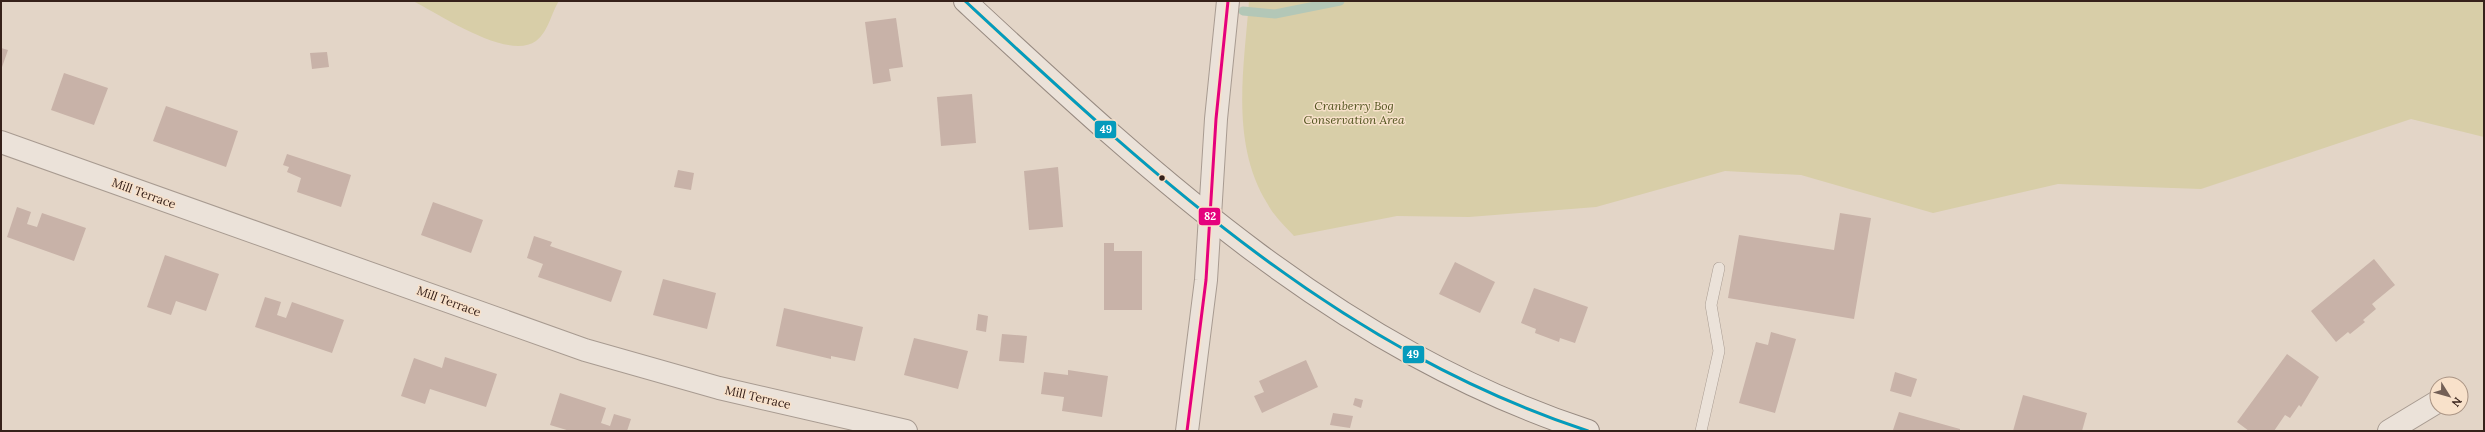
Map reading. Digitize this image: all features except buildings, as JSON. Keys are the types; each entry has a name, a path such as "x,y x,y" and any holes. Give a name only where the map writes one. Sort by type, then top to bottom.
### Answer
{"street":[{"path":"964,1 1114,137 1211,220 1306,289 1404,351 1496,396 1588,431"},
{"path":"1187,431 1202,317 1211,220 1216,119 1228,1"},
{"name":"Mill Terrace","path":"1,142 585,350 719,388 906,431"},
{"path":"2389,431 2429,407"}],"lane":[{"path":"1700,431 1719,351 1711,304 1719,268"}],"green space":[{"path":"413,1 559,1 544,32 536,41 524,46 509,45 492,41 474,34"},
{"name":"Cranberry Bog Conservation Area","path":"1249,1 2484,1 2484,137 2411,119 2201,189 2058,184 1933,213 1801,175 1725,171 1596,207 1469,217 1397,216 1294,236 1272,212 1255,180 1248,155 1242,104 1244,52"}],"waterway":[{"path":"1243,11 1275,14 1340,1"}],"transit line":[{"name":"49","path":"965,1 1107,130 1179,192 1253,250 1330,305 1411,353 1497,396 1588,431"},
{"name":"82","path":"1187,431 1206,280 1216,119 1228,1"}]}
